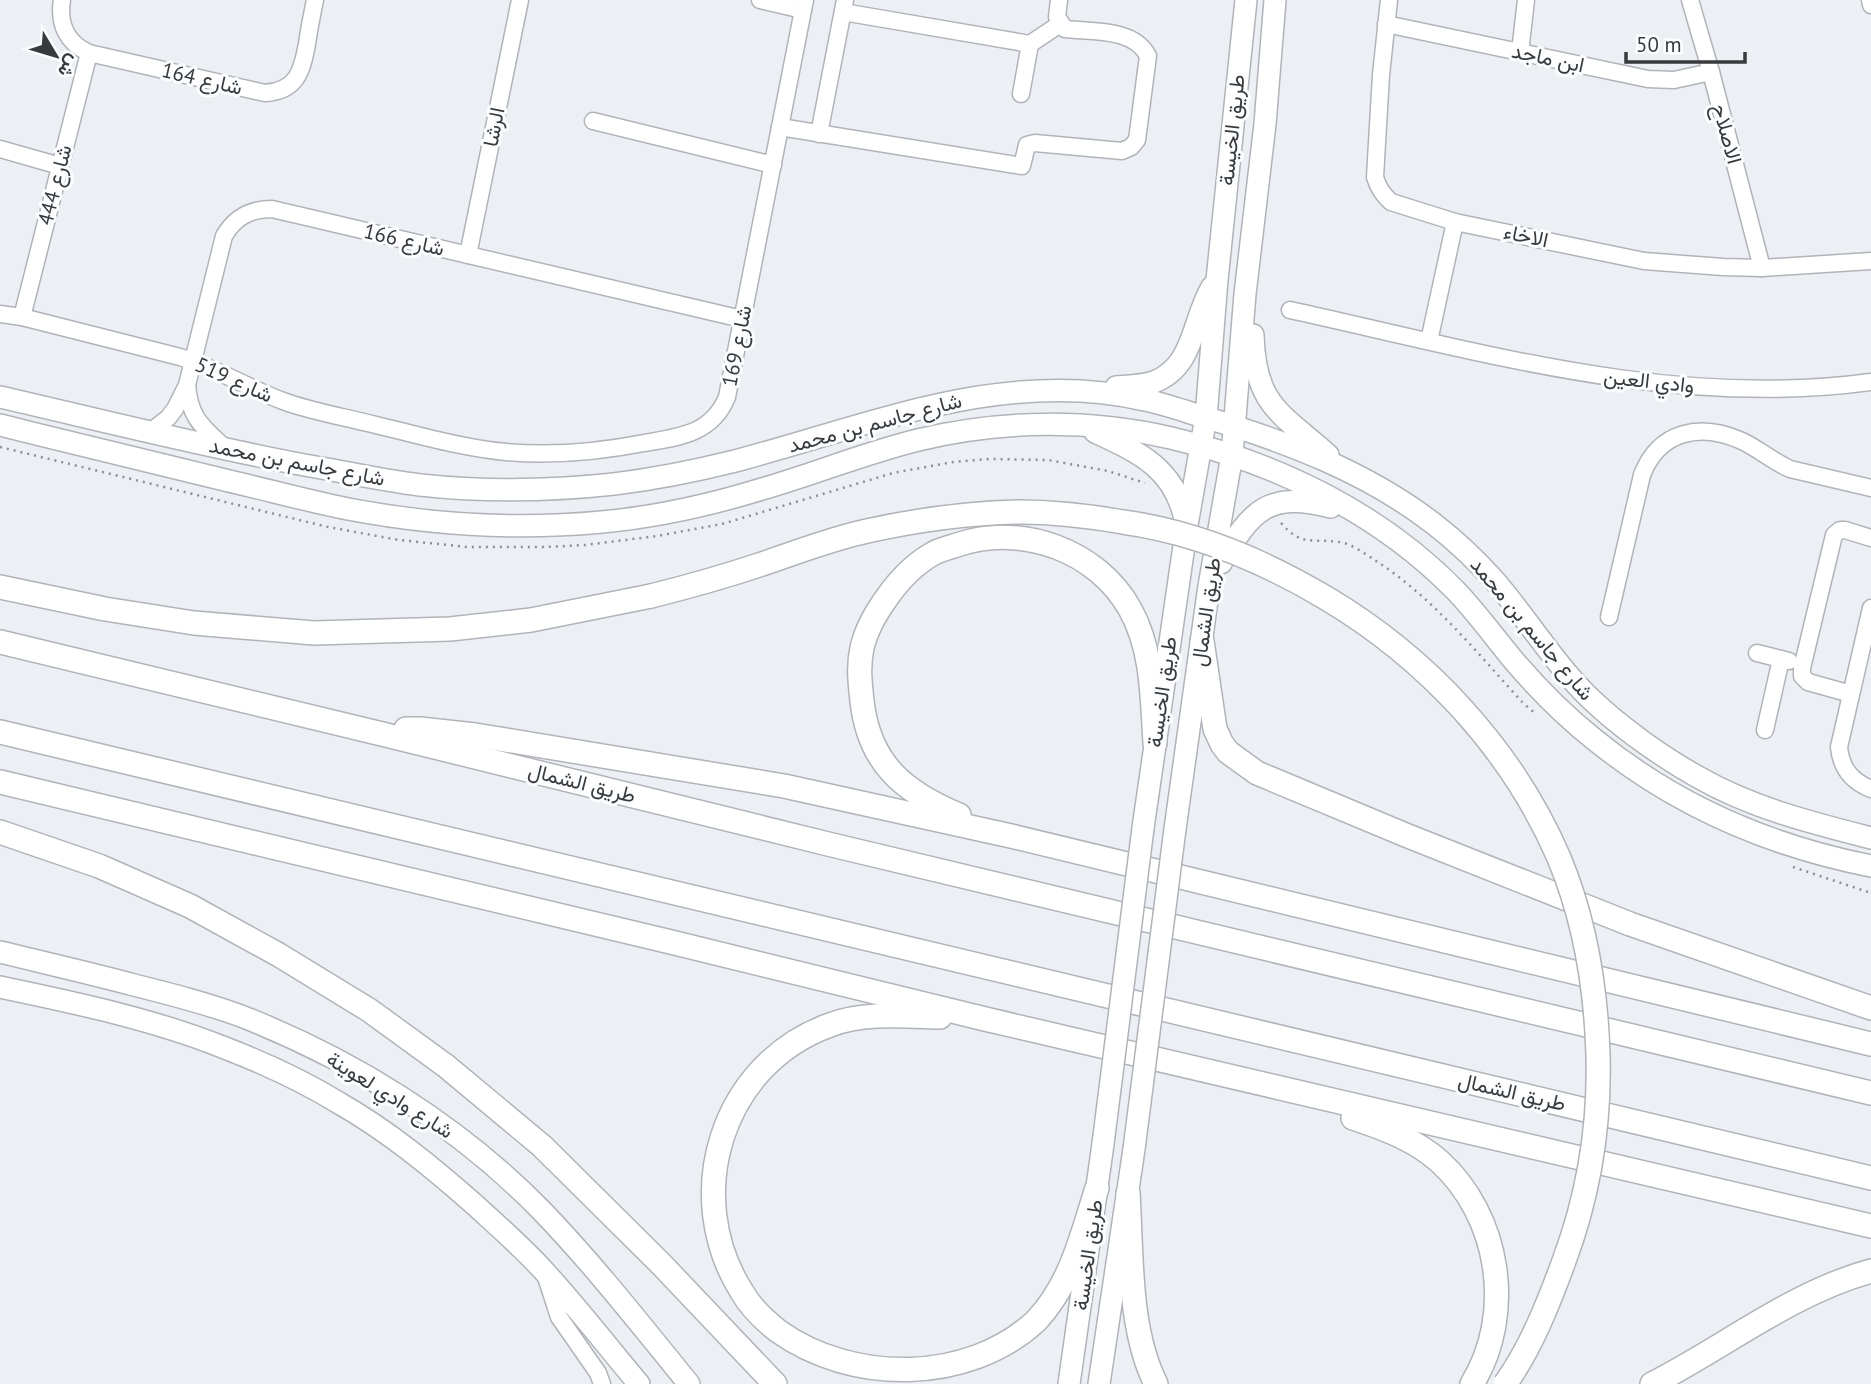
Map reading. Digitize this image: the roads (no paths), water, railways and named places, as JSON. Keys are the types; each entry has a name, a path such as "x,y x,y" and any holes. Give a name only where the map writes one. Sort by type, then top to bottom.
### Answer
{"highway":[{"path":"0,587 105,609 194,623 314,632 450,629 531,620 651,596 701,583 863,531 929,519 1022,512 1127,522 1178,533 1233,551 1280,572 1352,613 1391,641 1466,713 1520,784 1546,832 1560,861 1583,933 1597,1026 1599,1090 1595,1139 1586,1191 1575,1232 1547,1307 1505,1384"},
{"path":"1011,836 942,808 912,791 895,777 877,754 864,717 859,677 862,646 877,610 902,578 935,552 976,539 1009,537 1037,540 1061,548 1087,562 1110,582 1130,607 1144,639 1151,677 1155,743"},
{"path":"1202,641 1215,729 1228,752 1257,774 1630,924 1871,1007"},
{"name":"طريق الشمال","path":"0,642 828,844 1871,1093"},
{"path":"382,734 420,729 487,737 784,786 1011,836 1871,1044"},
{"name":"طريق الشمال","path":"0,732 1871,1178"},
{"path":"0,782 985,1018 1871,1226"},
{"path":"0,832 99,866 190,906 279,955 369,1010 446,1066 541,1146 662,1265 775,1384"},
{"path":"985,1018 870,1016 832,1024 790,1046 762,1070 740,1099 725,1127 714,1177 713,1201 720,1241 743,1294 760,1315 786,1338 822,1361 838,1367 866,1375 891,1378 952,1372 985,1359 1005,1347 1022,1335 1047,1308 1068,1276 1097,1188"},
{"path":"1293,1090 1319,1104 1416,1143 1451,1173 1470,1199 1488,1236 1496,1284 1492,1337 1472,1384"},
{"path":"1128,1193 1137,1326 1147,1366 1156,1384"},
{"path":"1652,1384 1784,1307 1825,1286 1871,1271"}],"main road":[{"name":"طريق الخيسة","path":"1069,1384 1155,743 1186,525 1206,417 1217,279 1246,0"},
{"name":"طريق الخيسة","path":"1235,426 1245,294 1266,111 1275,0"},
{"path":"1093,392 1153,382 1177,367 1187,352 1202,306 1217,279"},
{"path":"1245,294 1252,329 1255,369 1263,390 1283,417 1346,471"},
{"name":"شارع جاسم بن محمد","path":"0,397 227,450 418,484 498,490 578,487 698,470 920,408 962,400 1014,393 1093,392 1142,399 1235,426 1291,446 1393,496 1437,526 1495,581 1541,643 1580,689 1628,731 1682,768 1728,793 1785,815 1871,838"},
{"name":"شارع جاسم بن محمد","path":"0,425 348,509 434,522 504,526 586,524 678,511 763,489 924,438 963,431 1003,426 1083,426 1123,429 1167,437 1232,456 1296,480 1356,513 1397,540 1436,571 1470,606 1542,691 1574,722 1626,764 1689,803 1752,832 1812,853 1871,866"},
{"path":"1083,426 1133,450 1153,463 1164,474 1180,502 1186,525"},
{"name":"طريق الشمال","path":"1134,1149 1209,586 1235,426"},
{"path":"1209,586 1241,529 1267,507 1303,500 1356,513"},
{"name":"شارع وادي لعوينة","path":"0,952 188,999 239,1016 330,1056 384,1087 454,1134 540,1209 582,1255 689,1384"},
{"name":"شارع وادي لعوينة","path":"0,987 142,1020 224,1047 340,1103 395,1139 439,1173 503,1230 545,1272 639,1384"},
{"name":"طريق الخيسة","path":"1099,1384 1134,1149"}],"street":[{"path":"62,0 61,19 66,33 76,46 89,53"},
{"name":"شارع 164","path":"89,53 257,91 273,92 288,86 299,74 314,0"},
{"name":"الرشا","path":"468,255 520,0"},
{"path":"760,0 804,5"},
{"path":"780,127 1022,166 1027,145 1035,143 1122,151 1131,147 1137,140 1149,56 1136,41 1119,34 1065,29 1058,17 1059,0"},
{"name":"الاخاء","path":"1388,0 1375,177 1383,195 1391,202 1455,222 1644,261 1762,268 1871,261"},
{"path":"1520,52 1526,0"},
{"name":"الاصلاح","path":"1690,0 1762,268"},
{"name":"شارع 169","path":"446,441 505,452 563,453 621,447 696,431 712,421 723,406 729,387 804,5"},
{"path":"820,134 844,6 1030,44 1060,24"},
{"name":"ابن ماجد","path":"1386,24 1648,79 1686,79 1711,72"},
{"path":"1021,94 1030,44"},
{"name":"شارع 444","path":"22,317 89,53"},
{"path":"593,121 772,165"},
{"path":"0,149 60,166"},
{"name":"شارع 166","path":"150,432 168,418 187,385 224,236 235,220 252,211 272,209 742,319"},
{"path":"1429,341 1455,222"},
{"name":"وادي العين","path":"1290,310 1540,366 1651,383 1771,389 1871,382"},
{"name":"شارع 519","path":"0,314 22,317 193,361 287,402 446,441"},
{"name":"شارع 166","path":"187,385 188,398 195,417 227,450"},
{"path":"1609,617 1642,475 1650,457 1672,438 1691,432 1721,434 1741,440 1768,458 1790,468 1871,488"},
{"path":"1850,694 1808,682 1802,676 1802,665 1833,535 1845,530 1871,538"},
{"path":"1871,608 1840,738 1840,756 1847,772 1860,785 1871,789"},
{"path":"1757,653 1802,665"},
{"path":"1765,730 1781,659"},
{"path":"545,1272 559,1317 598,1373 602,1384"}]}
